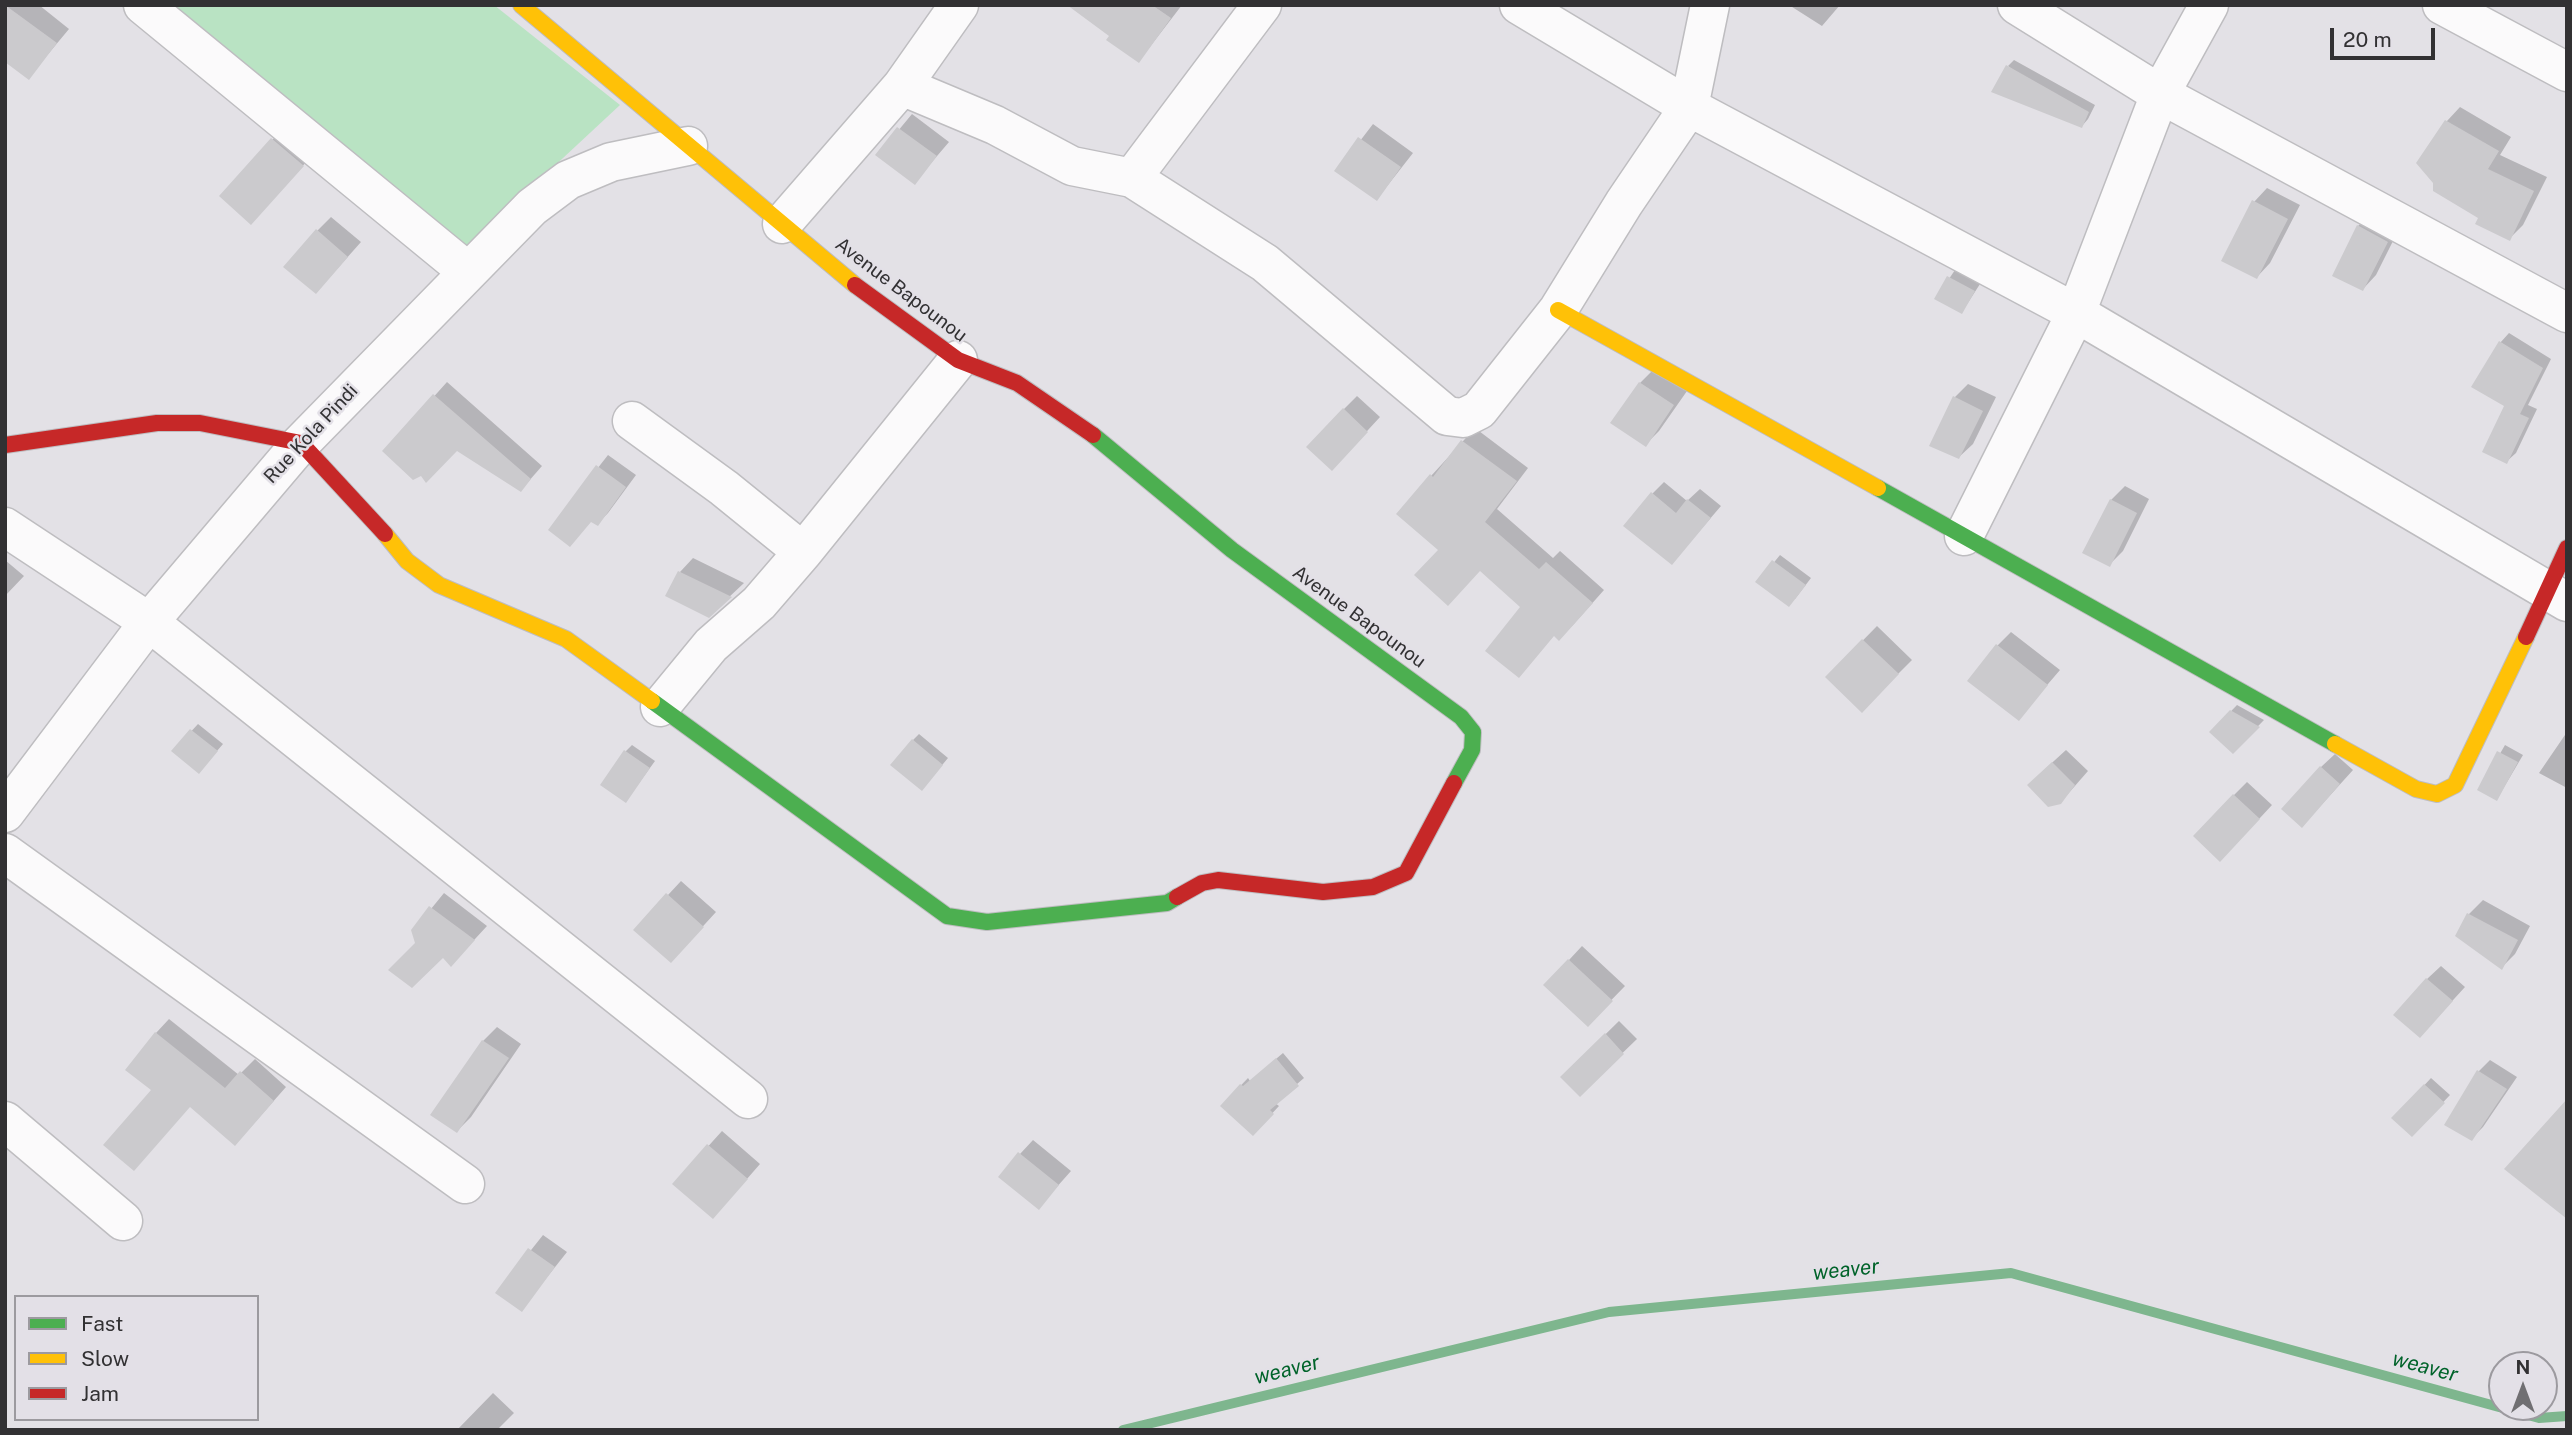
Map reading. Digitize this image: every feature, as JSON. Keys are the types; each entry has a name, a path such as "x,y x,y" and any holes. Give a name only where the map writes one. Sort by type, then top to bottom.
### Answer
{"street":[{"path":"143,5 467,271"},
{"name":"Avenue Bapounou","path":"521,5 854,284 958,360 1017,383 1073,419 1156,484 1232,550 1461,717 1473,732 1472,750 1406,873 1373,887 1323,892 1218,880 1202,883 1167,903 986,922 947,916 660,707"},
{"path":"782,224 902,86 959,5"},
{"path":"1132,178 1262,5"},
{"path":"1519,5 1689,107 2076,313 2556,596"},
{"path":"902,86 995,125 1072,166 1132,178 1265,263 1447,416 1463,418 1479,410 1558,310 1624,203 1689,107 1710,5"},
{"path":"2017,5 2160,94 2567,313"},
{"path":"1964,536 2076,313 2160,94 2209,5"},
{"path":"2442,5 2567,72"},
{"name":"Rue Kola Pindi","path":"5,813 149,622 301,443 532,207 568,180 611,162 688,146"},
{"path":"1558,310 2416,789 2437,794 2455,785 2556,596 2567,548"},
{"path":"5,445 158,423 200,423 301,443 368,513 407,561 439,585 566,639 660,707 711,646 759,603 803,552 958,360"},
{"path":"632,421 724,488 803,552"},
{"path":"5,527 149,622 748,1099"},
{"path":"5,853 465,1184"},
{"path":"5,1121 123,1221"}],"green space":[{"path":"163,5 494,5 620,105 462,252"}],"building":[{"path":"5,5 57,43 29,80 5,62"},
{"path":"1067,5 1152,5 1171,18 1139,63 1106,40 1109,36"},
{"path":"2006,65 2089,112 2082,128 1991,92"},
{"path":"2445,120 2499,151 2488,169 2534,191 2510,241 2475,224 2478,218 2433,191 2433,183 2416,163"},
{"path":"897,127 937,156 915,185 875,155"},
{"path":"1358,137 1401,167 1377,201 1334,171"},
{"path":"271,138 304,166 251,225 219,196"},
{"path":"2252,200 2288,219 2257,279 2221,261"},
{"path":"2357,225 2388,242 2363,291 2332,276"},
{"path":"316,229 348,257 316,294 283,267"},
{"path":"1947,276 1975,291 1962,314 1934,299"},
{"path":"2499,341 2543,368 2520,414 2529,418 2507,464 2482,452 2504,406 2471,387"},
{"path":"1639,382 1674,405 1646,447 1610,423"},
{"path":"433,394 531,479 521,492 457,451 426,483 421,476 413,480 382,451"},
{"path":"1953,396 1983,411 1959,459 1929,446"},
{"path":"1343,408 1368,432 1332,471 1306,447"},
{"path":"1461,440 1517,481 1485,522 1539,569 1546,562 1593,603 1559,641 1554,636 1519,678 1485,651 1520,607 1480,571 1448,606 1414,575 1438,550 1396,514 1430,474 1433,477"},
{"path":"596,465 626,487 598,526 591,522 570,547 548,530"},
{"path":"1651,492 1676,513 1687,499 1711,518 1672,565 1623,526"},
{"path":"2110,499 2137,513 2110,567 2082,553"},
{"path":"1772,560 1806,585 1789,607 1755,582"},
{"path":"678,571 732,597 709,618 665,596"},
{"path":"1862,639 1899,674 1862,713 1825,677"},
{"path":"1996,644 2048,685 2019,721 1967,681"},
{"path":"2230,710 2260,727 2233,754 2209,732"},
{"path":"190,729 218,751 199,774 171,751"},
{"path":"912,739 943,765 922,791 890,765"},
{"path":"624,750 650,768 626,803 600,785"},
{"path":"2497,751 2518,762 2497,801 2477,790"},
{"path":"2052,762 2075,785 2061,804 2048,807 2027,785"},
{"path":"2320,766 2340,784 2302,828 2281,809"},
{"path":"2233,794 2260,819 2220,862 2193,836"},
{"path":"666,893 704,927 671,963 633,930"},
{"path":"429,906 475,940 451,967 443,958 412,988 388,970 415,943 411,930"},
{"path":"2467,913 2518,940 2502,970 2455,936"},
{"path":"1568,959 1613,1001 1588,1027 1543,985"},
{"path":"2426,978 2453,1001 2420,1038 2393,1015"},
{"path":"155,1032 225,1088 240,1071 274,1101 235,1146 190,1107 134,1171 103,1145 151,1090 125,1070"},
{"path":"1605,1033 1624,1054 1580,1097 1560,1077"},
{"path":"482,1040 509,1058 457,1133 430,1115"},
{"path":"1276,1058 1299,1086 1270,1110 1274,1114 1253,1136 1220,1106 1240,1084 1243,1086"},
{"path":"2477,1070 2507,1089 2472,1141 2444,1125"},
{"path":"2424,1084 2445,1103 2412,1137 2391,1118"},
{"path":"2567,1099 2567,1219 2504,1169"},
{"path":"707,1144 748,1179 713,1219 672,1184"},
{"path":"1018,1152 1059,1185 1039,1210 998,1177"},
{"path":"528,1248 555,1267 522,1312 495,1293"}],"waterway":[{"name":"weaver","path":"1123,1430 1609,1312 2011,1273 2539,1418 2567,1416"}],"traffic: fast":[{"path":"1093,435 1232,550 1461,717 1473,732 1472,750 1454,783"},
{"path":"1878,488 2335,744"},
{"path":"652,701 947,916 987,922 1167,903 1177,897"}],"traffic: slow":[{"path":"521,5 855,285"},
{"path":"1558,310 1878,488"},
{"path":"385,534 407,561 439,585 566,639 652,701"},
{"path":"2335,744 2416,789 2437,794 2455,785 2526,637"}],"traffic: jam":[{"path":"855,285 958,360 1017,383 1093,435"},
{"path":"5,445 157,423 200,423 301,443 385,534"},
{"path":"2526,637 2567,548"},
{"path":"1177,897 1202,883 1218,880 1323,892 1373,887 1406,873 1454,783"}]}
